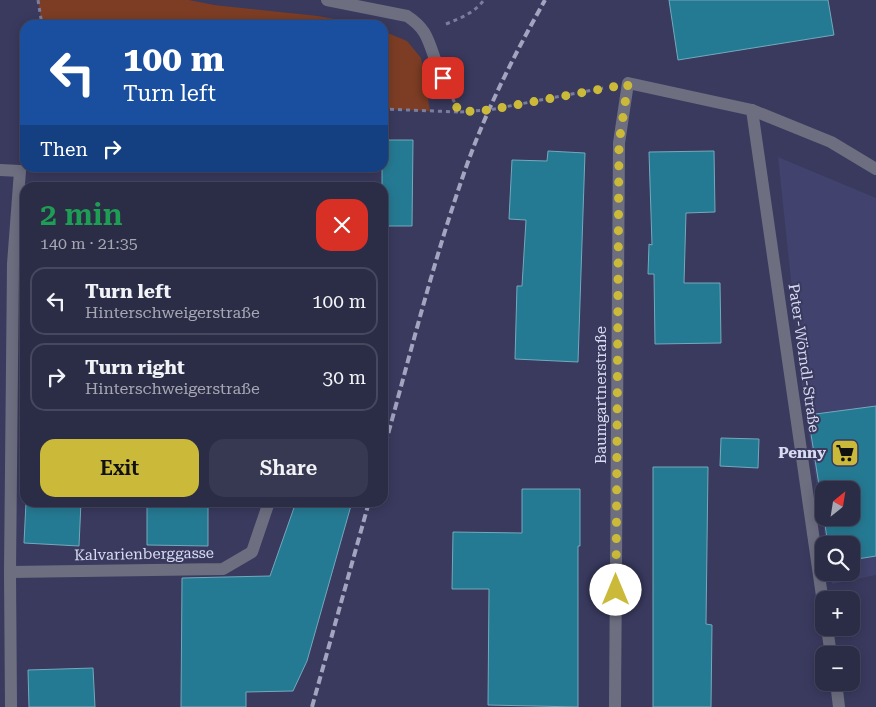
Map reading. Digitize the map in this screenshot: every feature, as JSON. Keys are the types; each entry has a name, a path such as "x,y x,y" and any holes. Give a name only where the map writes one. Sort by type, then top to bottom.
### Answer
{"street":[{"path":"327,0 394,12 406,16 418,23 425,32 436,62"},
{"path":"628,84 752,110 831,142 876,169"},
{"name":"Baumgartnerstraße","path":"615,707 619,143 628,84"},
{"name":"Pater-Wörndl-Straße","path":"752,110 821,591"},
{"path":"0,170 20,171 6,377 10,572 5,590 10,707"},
{"name":"Kalvarienberggasse","path":"10,572 223,569 252,552 267,507"},
{"path":"837,691 840,707"}],"path":[{"path":"38,0 41,20"},
{"path":"425,32 467,16 480,6 484,0"},
{"path":"436,62 459,112"},
{"path":"388,109 459,112 489,110 628,84"}],"shaded area":[{"path":"38,0 189,0 214,5 340,20 41,20"},
{"path":"388,33 407,41 421,58 430,111 388,109"},
{"path":"778,157 876,198 876,575 860,578 860,536 825,536 823,526 860,526 860,481 816,481 804,403"},
{"path":"832,581 847,581 832,584"}],"building":[{"path":"669,0 828,0 834,35 678,60"},
{"path":"388,140 413,140 412,226 388,226 388,182 382,182 382,172 388,172"},
{"path":"548,151 585,153 578,362 515,359 517,286 522,286 526,220 509,219 512,160 547,161"},
{"path":"714,151 715,212 686,213 684,283 720,283 721,343 655,344 654,274 648,274 649,244 652,245 649,152"},
{"name":"Penny","path":"876,406 876,556 860,559 860,536 827,536 825,526 860,526 860,481 818,481 808,415"},
{"path":"721,438 759,439 758,468 720,466"},
{"path":"653,467 708,467 706,624 712,625 711,707 653,707"},
{"path":"522,489 580,489 578,707 488,705 489,589 452,589 453,532 522,533"},
{"path":"26,507 81,507 79,546 24,543"},
{"path":"147,507 208,507 208,546 147,545"},
{"path":"294,507 351,507 307,661 293,691 246,692 246,707 181,707 182,578 270,576"},
{"path":"93,668 95,707 29,707 28,670"}],"railway":[{"path":"388,434 430,282 470,156 499,87 545,0"},
{"path":"312,707 368,507"}],"place":[{"name":"Penny","path":"845,453"}],"route":[{"path":"443,78 459,112 489,110 628,84 619,143 616,590"}]}
